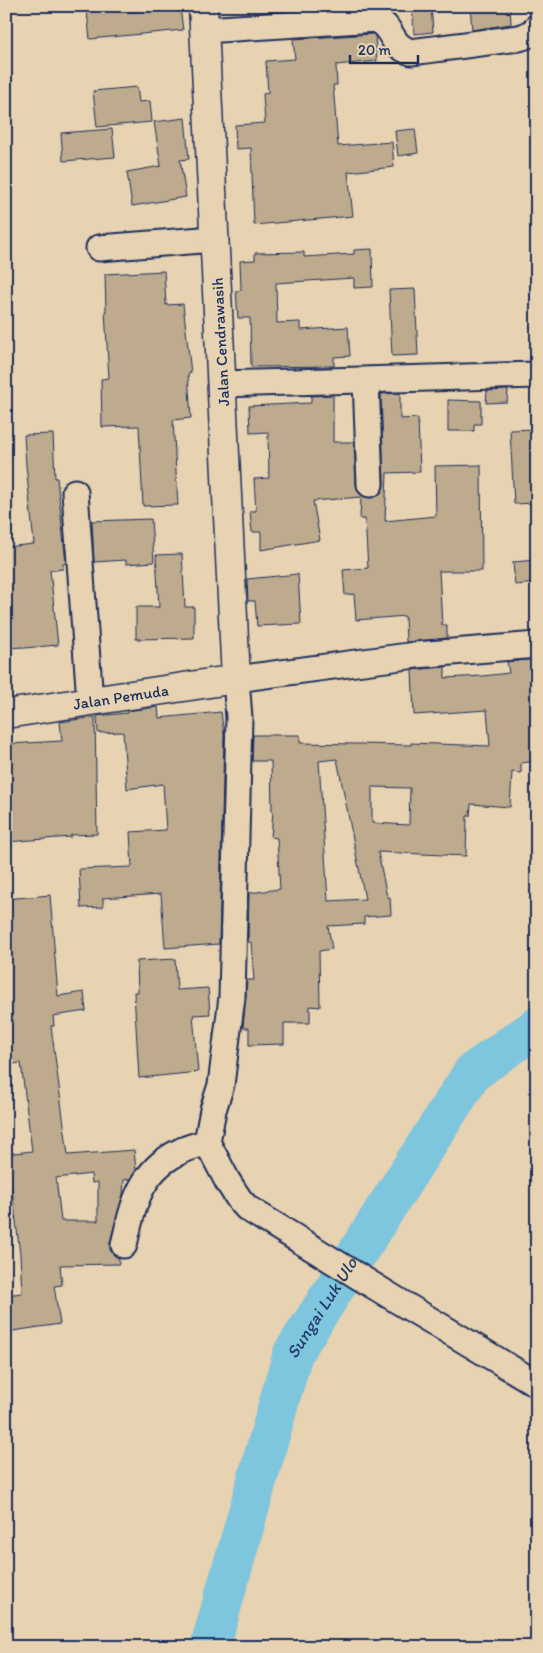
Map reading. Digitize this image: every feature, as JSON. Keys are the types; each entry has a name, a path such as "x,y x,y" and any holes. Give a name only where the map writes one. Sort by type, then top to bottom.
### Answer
{"main road":[{"name":"Jalan Cendrawasih","path":"204,18 236,679"},
{"name":"Jalan Pemuda","path":"6,714 236,679"}],"street":[{"path":"204,18 376,19 383,22 401,49 411,52 519,38 528,36 537,27"},
{"path":"99,248 216,240"},
{"path":"222,384 537,374"},
{"path":"366,380 370,484"},
{"path":"75,492 90,701"},
{"path":"537,645 416,655 236,679 239,718 232,997 220,1085 207,1142 228,1182 239,1199 248,1208 537,1384"},
{"path":"124,1245 133,1204 150,1174 163,1162 181,1151 207,1142"}],"building":[{"path":"109,6 127,6 128,12 180,7 183,30 90,39 87,11 110,9"},
{"path":"412,6 431,6 433,32 414,34"},
{"path":"470,6 510,6 511,24 472,30"},
{"path":"373,34 375,36 377,61 336,65 337,85 333,85 338,146 392,142 394,167 348,172 353,216 254,225 251,148 236,149 235,125 265,123 263,94 268,93 266,61 295,59 293,39"},
{"path":"137,87 139,102 150,101 152,122 97,127 93,91"},
{"path":"185,118 189,159 180,160 186,197 132,206 127,172 161,166 154,122"},
{"path":"112,129 115,157 63,161 61,133"},
{"path":"415,129 418,153 398,156 395,131"},
{"path":"372,249 373,287 354,288 354,278 276,283 277,323 300,322 300,330 348,327 350,356 334,357 334,366 251,367 250,318 238,318 236,291 241,290 240,261 255,260 255,253 304,252 304,257 354,254 354,250"},
{"path":"164,271 166,305 183,304 191,373 188,374 191,418 173,420 178,505 143,506 139,426 102,427 101,379 109,378 105,274"},
{"path":"415,289 418,355 392,356 389,290"},
{"path":"508,390 507,402 486,403 487,391"},
{"path":"400,393 400,419 418,418 420,472 387,473 385,521 436,516 435,466 481,465 482,571 439,571 442,625 447,625 447,638 406,642 405,616 356,620 354,594 345,595 343,570 368,568 365,519 360,519 361,497 313,501 320,540 261,550 261,532 252,532 250,511 256,511 254,479 269,478 268,432 250,433 249,406 311,403 311,396 333,395 333,442 354,442 358,492 363,496 371,498 378,496 384,484 381,394"},
{"path":"448,400 481,401 481,424 474,424 474,431 448,431"},
{"path":"537,429 537,503 514,504 510,430"},
{"path":"53,434 55,478 57,478 66,563 63,564 63,569 50,570 58,645 6,648 6,547 34,544 24,435"},
{"path":"151,519 154,562 126,564 126,560 94,562 92,521"},
{"path":"182,554 185,607 194,607 194,638 136,639 136,607 159,607 156,555"},
{"path":"537,560 537,583 515,585 513,562"},
{"path":"298,574 301,624 257,626 255,601 248,601 247,579"},
{"path":"537,659 537,761 521,763 521,773 512,772 510,807 471,804 470,816 467,816 466,856 378,852 387,897 390,897 391,915 364,917 364,924 328,926 332,949 319,951 320,1007 310,1006 310,1023 284,1023 284,1044 249,1045 249,1028 243,1028 247,980 254,980 251,942 248,942 249,893 280,889 277,838 271,837 273,811 271,761 252,761 253,735 300,735 300,743 411,745 411,743 490,746 487,710 414,715 412,670 445,667 445,678 483,676 509,673 507,662","holes":["337,759 365,899 328,901 319,761","372,787 410,788 409,825 372,823"]},
{"path":"158,707 159,718 221,712 224,735 219,944 165,948 161,894 103,898 103,907 81,908 79,869 132,867 130,832 166,830 163,784 127,789 123,732 98,733 97,716"},
{"path":"95,717 97,834 6,842 6,768 10,768 8,744 62,741 60,722"},
{"path":"50,895 58,996 84,992 86,1011 53,1016 54,1026 51,1026 68,1155 134,1150 136,1170 130,1179 124,1180 123,1194 110,1242 110,1250 119,1258 119,1264 60,1265 62,1285 54,1286 60,1324 6,1332 6,1295 22,1293 20,1254 11,1182 6,1183 6,1154 32,1151 21,1063 13,1064 9,1028 6,1028 6,899","holes":["91,1174 92,1183 98,1182 98,1221 61,1221 56,1178"]},
{"path":"175,959 177,990 208,988 210,1014 193,1015 198,1072 139,1078 134,992 138,992 137,961"}],"waterway":[{"name":"Sungai Luk Ulo","path":"210,1647 293,1353 473,1072 537,1027"}]}
